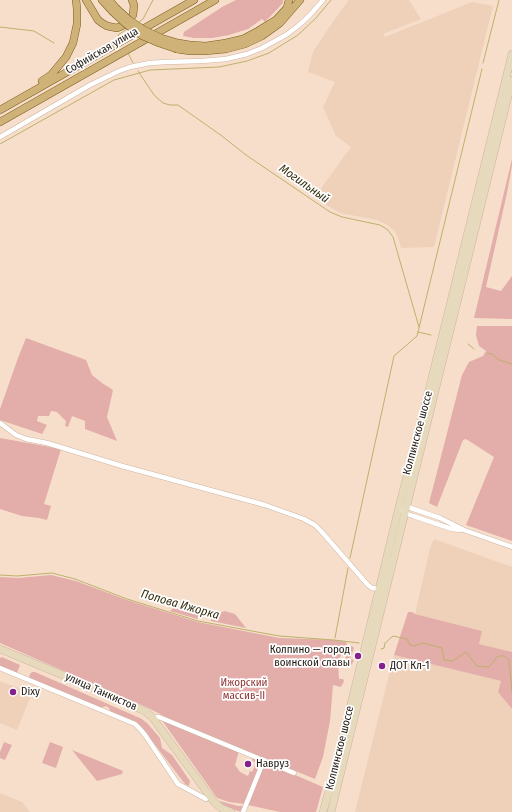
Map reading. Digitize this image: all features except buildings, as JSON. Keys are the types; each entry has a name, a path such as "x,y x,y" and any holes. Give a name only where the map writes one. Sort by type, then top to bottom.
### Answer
{"main road":[{"path":"0,110 12,99 51,75 66,57 73,43 76,29 76,0"},
{"path":"86,0 98,20 112,28 122,27 130,20 134,9 132,0"},
{"path":"102,0 144,30 190,51 226,49 245,44 262,36 280,23 300,0"},
{"path":"109,0 114,10"},
{"name":"Софийская улица","path":"0,110 194,0"},
{"name":"Софийская улица","path":"0,122 215,0"},
{"path":"178,46 206,46 243,39 276,20 287,8 289,0"},
{"name":"Колпинское шоссе","path":"324,812 379,589 404,509 421,422 512,54"},
{"name":"Колпинское шоссе","path":"331,812 404,509 512,80"},
{"name":"улица Танкистов","path":"0,649 24,657 146,712 153,718 214,802 221,808 231,812"},
{"name":"улица Танкистов","path":"0,652 144,715 155,727 206,799 219,812"}],"street":[{"path":"0,137 85,88 130,67 150,63 202,62 226,59 247,54 262,48 286,35 298,26 323,0"},
{"path":"0,423 16,435 26,439 47,443 122,466 266,505 304,519 316,525 321,530 368,585 372,588 379,589"},
{"path":"404,509 440,518 464,530 512,547"},
{"path":"0,668 135,724 178,784 206,799"},
{"path":"153,718 159,717 294,773"},
{"path":"243,812 264,760"}],"shaded area":[{"path":"349,0 409,0 421,19 383,34 385,37 472,2 493,6 434,247 401,248 394,230 386,224 377,220 340,213 314,198 351,147 336,136 323,107 335,82 308,72 313,52"},
{"path":"434,539 512,567 512,652 479,644 482,631 415,614 430,548"},
{"path":"394,655 501,681 498,692 512,709 512,812 355,812"},
{"path":"0,681 32,693 17,730 0,723"},
{"path":"0,793 22,802 30,812 0,812"}],"green space":[{"path":"236,0 283,0 283,3 265,22 262,19 248,29 229,35 212,38 194,38 183,36 184,32 222,7"},
{"path":"512,159 507,193 486,287 501,291 512,276 512,319 474,318"},
{"path":"477,326 512,326 512,541 466,525 494,457 466,439 463,440 437,507 429,503 462,375 469,362 483,356 486,351 479,346 476,335"},
{"path":"26,338 86,360 92,375 113,390 107,417 117,441 85,429 85,421 72,416 68,427 65,426 66,421 57,412 51,411 49,416 38,416 37,421 47,425 42,434 0,420 0,409"},
{"path":"0,438 61,449 44,504 51,506 47,520 22,516 0,509"},
{"name":"Ижорский массив-II","path":"51,575 76,581 127,600 198,622 279,638 336,640 346,642 347,644 338,663 339,679 343,679 344,681 341,687 333,685 330,721 323,757 315,779 168,719 146,707 0,643 0,577 18,578"},
{"path":"173,608 183,610 190,608 200,610 200,615 197,619 170,611"},
{"path":"225,611 235,614 246,628 211,621 211,617"},
{"path":"408,612 482,631 479,644 512,652 512,709 498,692 501,681 394,655"},
{"path":"351,646 354,648 350,659 354,660 349,667 347,667 344,665 347,651"},
{"path":"2,657 20,665 17,673 0,666 0,658"},
{"path":"32,672 142,719 160,738 162,748 172,755 190,781 189,786 185,784 143,729 138,725 111,713 109,708 106,706 100,708 29,678"},
{"path":"161,719 239,751 235,765 240,772 248,776 250,771 252,772 256,763 252,760 253,756 259,759 261,765 245,804 229,802 217,798"},
{"path":"4,742 12,745 5,760 0,758 0,752"},
{"path":"50,742 63,747 56,768 42,763"},
{"path":"72,750 123,771 122,774 97,781"},
{"path":"265,762 323,787 316,812 280,812 248,805"},
{"path":"219,801 243,806 241,812 226,807"}],"waterway":[{"path":"139,22 143,19 153,0"},
{"path":"0,144 114,80 150,70 219,67 247,61 269,53 298,35 316,18 331,0"},
{"path":"483,63 499,0"},
{"path":"0,27 34,31 54,43"},
{"path":"119,37 118,35 127,29"},
{"path":"128,53 133,63"},
{"path":"350,558 394,356 417,336 482,69"},
{"name":"Могильный","path":"138,71 154,95 163,103 178,105 246,155 330,212 342,217 380,225 388,230 393,237 419,327"},
{"path":"418,332 431,335"},
{"path":"468,344 474,349"},
{"name":"Могильный","path":"488,353 492,354 499,360 512,364"},
{"path":"335,638 348,568"},
{"name":"Попова Ижорка","path":"0,575 17,576 52,573 75,579 127,599 198,621 279,636 359,643"},
{"name":"Попова Ижорка","path":"381,649 384,648 385,643 393,636 407,639 410,645 413,646 423,643 442,648 444,660 453,661 466,652 477,666 489,667 498,656 505,656 509,660 512,692"}],"place":[{"name":"Колпино — город воинской славы","path":"358,656"},
{"name":"ДОТ Кл-1","path":"382,666"},
{"name":"Dixy","path":"13,692"},
{"name":"Навруз","path":"248,764"}]}
